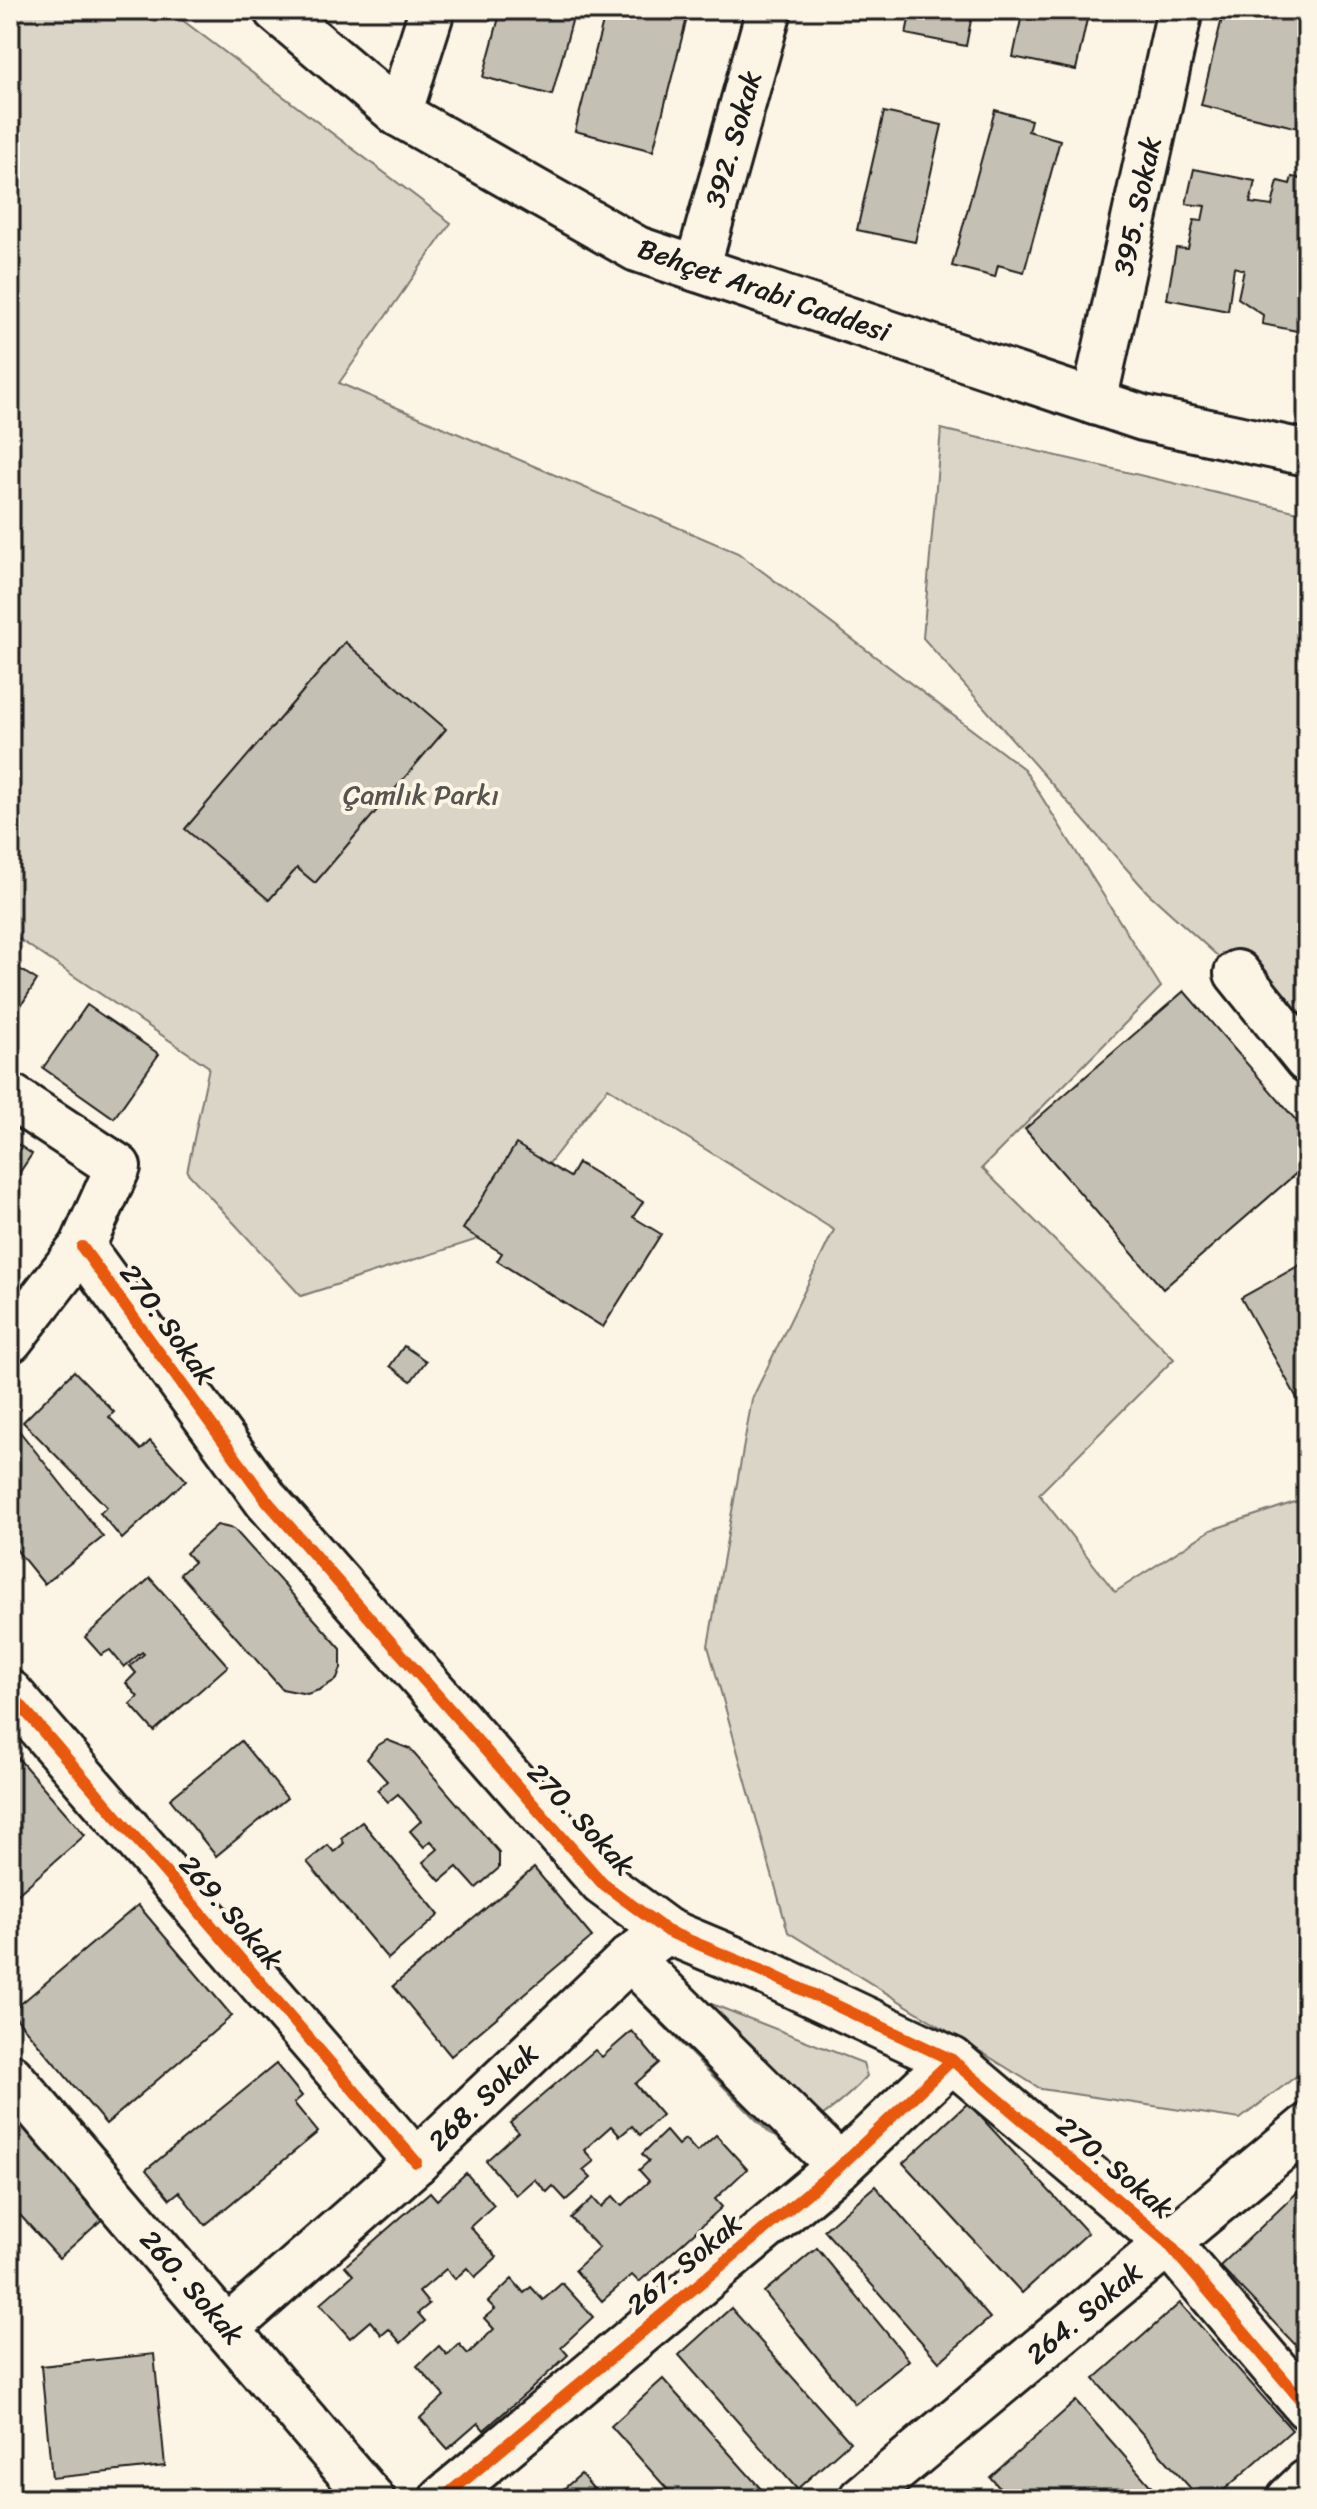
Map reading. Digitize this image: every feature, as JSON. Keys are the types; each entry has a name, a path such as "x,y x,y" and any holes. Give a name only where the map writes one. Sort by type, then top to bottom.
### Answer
{"street":[{"name":"Behçet Arabi Caddesi","path":"276,10 399,114 637,249 1143,418 1307,453"},
{"path":"399,114 432,10"},
{"name":"392. Sokak","path":"697,269 769,10"},
{"name":"395. Sokak","path":"1094,402 1180,10"},
{"path":"1237,973 1307,1060"},
{"path":"10,1096 118,1167 82,1247 10,1340"},
{"name":"270. Sokak","path":"82,1247 267,1501 602,1883 667,1931 765,1972 952,2060 1168,2243 1307,2407"},
{"name":"269. Sokak","path":"10,1693 416,2162"},
{"name":"268. Sokak","path":"228,2328 416,2162 630,1958 667,1931"},
{"path":"630,1958 840,2166"},
{"name":"267. Sokak","path":"442,2499 840,2166 952,2060"},
{"name":"260. Sokak","path":"10,2076 372,2499"},
{"name":"264. Sokak","path":"861,2499 1307,2127"},
{"path":"1289,2499 1307,2482"}],"green space":[{"name":"Çamlık Parkı","path":"10,10 169,10 451,223 339,383 738,553 1024,769 1161,987 982,1168 1174,1359 1039,1494 1115,1592 1211,1530 1307,1498 1307,2068 1240,2119 1041,2089 788,1932 708,1646 752,1399 834,1230 608,1088 494,1234 301,1296 187,1172 209,1067 10,933"},
{"path":"941,429 1307,514 1307,1037 1147,892 923,638"},
{"path":"656,1984 863,2063 867,2076 818,2119 784,2140 771,2135 639,2001"}],"building":[{"path":"501,10 575,10 552,95 483,77"},
{"path":"606,10 689,10 653,151 575,131"},
{"path":"911,10 973,10 966,46 906,34"},
{"path":"1023,10 1089,10 1076,70 1013,57"},
{"path":"1224,10 1307,10 1307,130 1201,105"},
{"path":"995,110 1031,120 1028,131 1060,140 1024,272 998,265 995,277 952,266"},
{"path":"884,112 942,125 915,242 857,230"},
{"path":"1194,169 1255,181 1250,203 1272,206 1278,181 1290,184 1292,177 1307,180 1307,333 1262,324 1263,315 1238,298 1244,270 1234,267 1228,311 1167,299 1176,248 1188,249 1194,220 1202,221 1205,206 1186,204"},
{"path":"345,642 446,729 315,883 297,868 269,900 185,829"},
{"path":"10,963 37,980 10,1023"},
{"path":"1184,991 1307,1133 1307,1164 1163,1289 1025,1129"},
{"path":"87,1005 159,1054 114,1118 43,1068"},
{"path":"10,1139 32,1154 10,1187"},
{"path":"516,1144 570,1177 578,1163 643,1202 633,1217 661,1234 603,1327 497,1261 502,1253 463,1229"},
{"path":"1307,1261 1307,1416 1241,1298"},
{"path":"404,1346 426,1361 411,1381 390,1366"},
{"path":"74,1371 114,1412 109,1417 141,1450 150,1441 186,1480 122,1539 100,1513 107,1507 23,1422"},
{"path":"17,1428 103,1537 44,1584 10,1542 10,1433"},
{"path":"217,1525 234,1529 341,1649 341,1668 337,1679 307,1694 282,1689 180,1574 194,1562 186,1553"},
{"path":"150,1578 228,1666 154,1731 130,1704 138,1697 126,1683 136,1673 130,1666 144,1654 142,1652 124,1667 110,1650 101,1655 85,1637"},
{"path":"387,1740 410,1749 499,1852 499,1868 476,1888 457,1867 440,1881 423,1862 438,1849 431,1841 424,1847 410,1831 421,1821 398,1794 388,1802 377,1790 387,1781 367,1759 377,1746"},
{"path":"241,1741 287,1798 216,1856 170,1799"},
{"path":"10,1749 85,1835 10,1901"},
{"path":"362,1822 439,1915 388,1959 307,1862 328,1845 334,1852 344,1843 341,1838"},
{"path":"534,1868 592,1937 451,2056 393,1986"},
{"path":"138,1905 232,2016 106,2124 11,2012"},
{"path":"632,2031 659,2063 635,2084 662,2115 640,2135 632,2126 620,2136 611,2126 584,2150 594,2161 583,2170 591,2178 566,2200 553,2186 547,2192 534,2179 516,2195 486,2161 518,2132 510,2123 595,2050 602,2057"},
{"path":"276,2064 302,2096 294,2103 318,2132 205,2225 179,2192 170,2199 146,2170"},
{"path":"968,2103 1088,2233 1022,2293 903,2163"},
{"path":"10,2110 106,2216 59,2258 10,2204"},
{"path":"666,2131 678,2145 685,2139 697,2152 716,2135 747,2169 715,2199 722,2207 684,2242 639,2282 632,2275 602,2301 575,2270 599,2248 571,2218 593,2198 601,2207 613,2196 622,2206 649,2181 639,2170 649,2161 642,2154"},
{"path":"466,2173 494,2205 470,2227 497,2257 475,2277 467,2268 455,2279 446,2269 419,2292 429,2304 418,2313 425,2321 401,2343 389,2329 382,2335 370,2321 350,2338 320,2304 353,2275 345,2266 430,2192 437,2200"},
{"path":"1307,2183 1307,2357 1220,2266"},
{"path":"875,2186 990,2318 939,2362 824,2230"},
{"path":"817,2248 909,2360 855,2404 764,2292"},
{"path":"512,2279 524,2293 531,2287 543,2300 562,2283 593,2317 561,2347 568,2355 530,2390 484,2430 478,2423 448,2449 420,2418 444,2396 417,2366 439,2346 447,2355 459,2344 468,2354 494,2329 484,2318 495,2309 488,2302"},
{"path":"1180,2303 1292,2430 1214,2499 1200,2499 1094,2379"},
{"path":"731,2308 850,2442 797,2489 679,2355"},
{"path":"154,2354 165,2466 52,2478 41,2366"},
{"path":"663,2379 770,2499 676,2499 611,2426"},
{"path":"1076,2401 1162,2499 1009,2499 990,2477"},
{"path":"581,2474 602,2499 552,2499"}],"cycle path":[{"path":"82,1247 267,1501 602,1883 667,1931 765,1972 952,2060 1168,2243 1307,2407"},
{"path":"10,1693 416,2162"},
{"path":"442,2499 840,2166 952,2060"}]}
